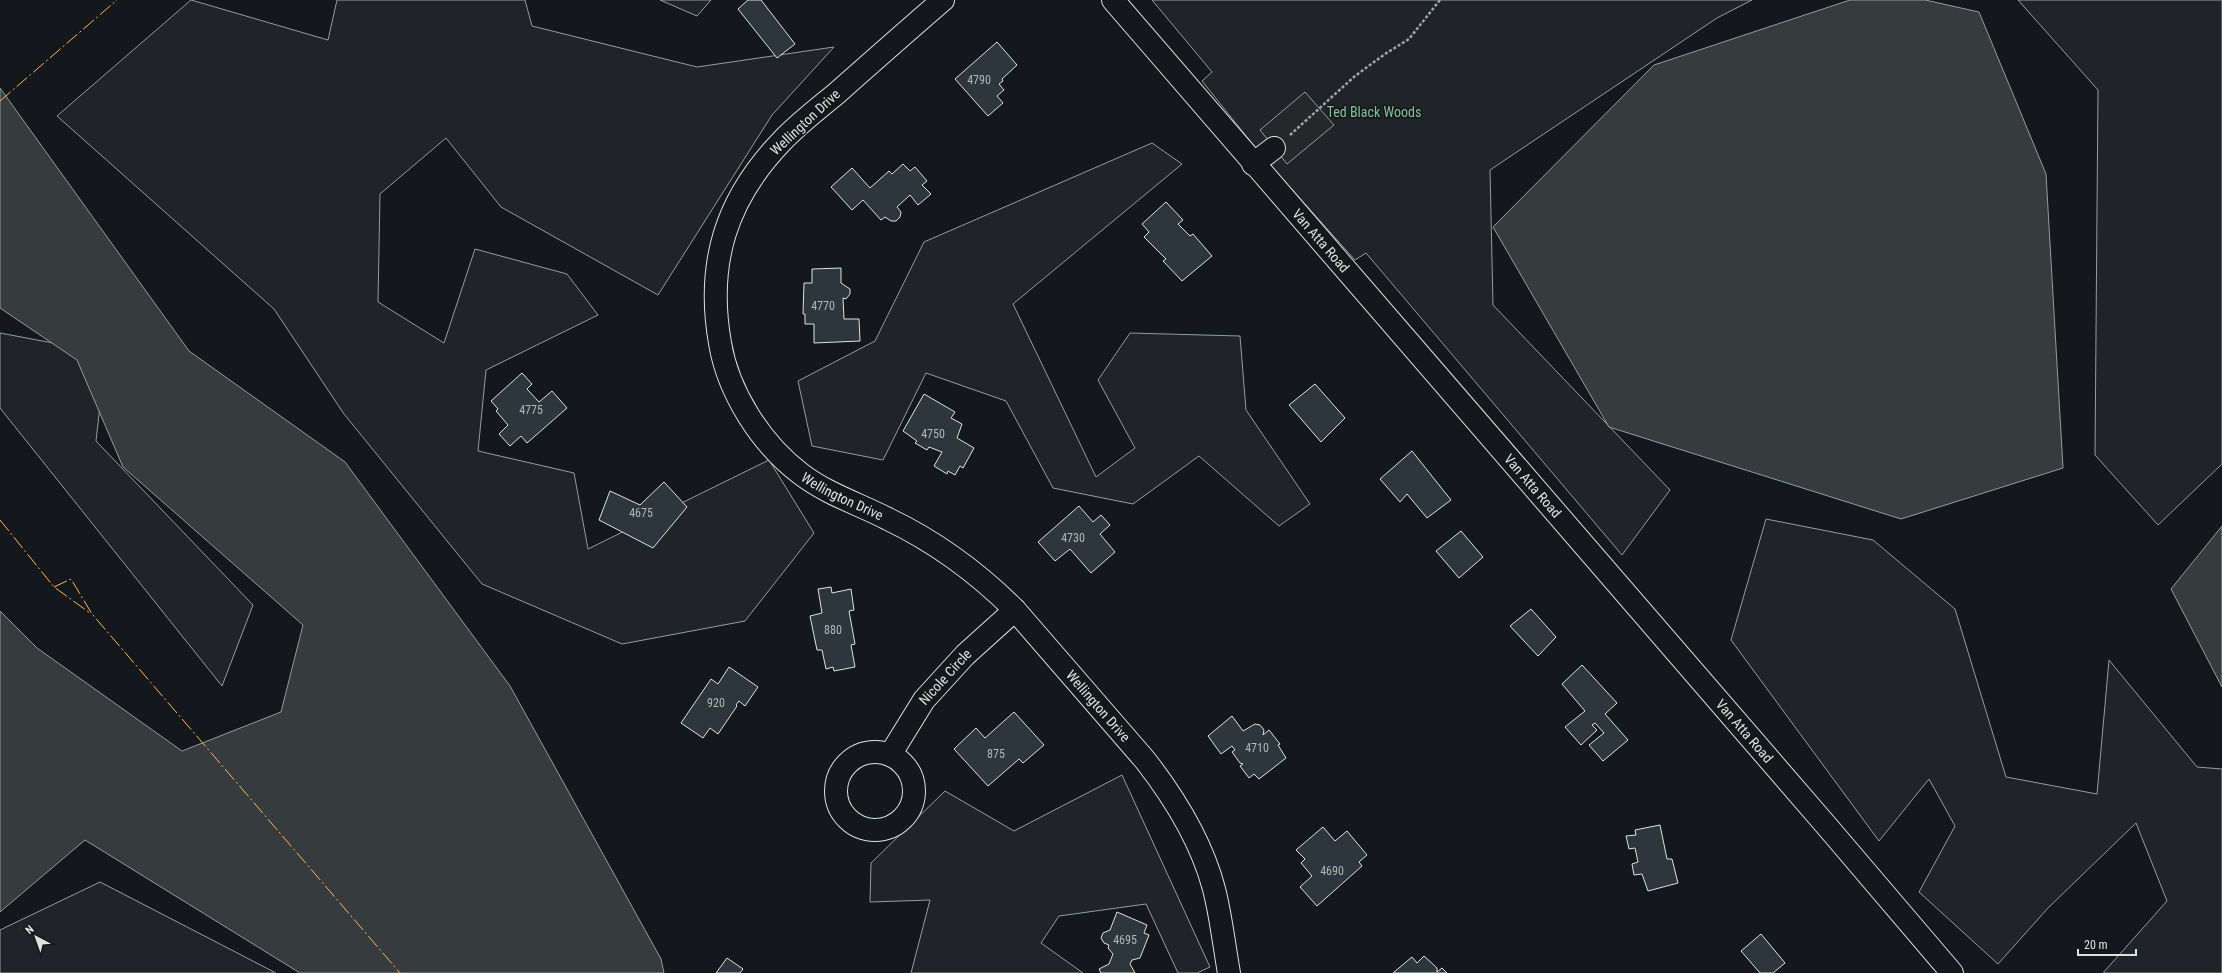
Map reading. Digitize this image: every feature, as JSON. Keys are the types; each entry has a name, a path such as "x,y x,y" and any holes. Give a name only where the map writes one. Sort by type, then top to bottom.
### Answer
{"street":[{"name":"Wellington Drive","path":"943,0 784,138 754,175 739,198 721,243 716,277 714,314 721,351 730,380 746,412 772,446 798,472 821,487 895,522 956,557 993,588 1015,610 1144,760 1161,781 1186,821 1214,887 1228,973"},
{"name":"Van Atta Road","path":"1113,0 1952,973"},
{"path":"1253,164 1274,148"},
{"name":"Nicole Circle","path":"890,755 924,700 965,655 1015,610"}],"path":[{"path":"1274,148 1321,109 1355,76 1409,39 1440,0"}],"green space":[{"path":"191,0 328,40 337,0 525,0 532,26 697,67 834,47 772,115 658,295 501,207 446,138 380,194 378,302 444,343 475,249 567,274 598,315 486,370 478,451 574,473 588,549 769,460 814,533 745,621 622,644 482,584 344,414 274,309 57,116"},
{"path":"660,0 711,0 697,16"},
{"name":"Ted Black Woods","path":"1152,0 1752,0 1717,18 1490,170 1493,305 1670,490 1622,555 1366,253 1355,260 1263,157 1202,81 1212,72"},
{"path":"2018,0 2222,0 2222,464 2158,525 2095,455 2098,90"},
{"path":"1152,143 1182,164 1013,304 1096,477 1135,448 1098,380 1130,333 1240,336 1246,410 1310,504 1279,526 1199,456 1133,504 1053,488 1006,401 926,373 883,460 812,446 798,381 875,341 924,242"},
{"path":"0,333 106,353 96,441 253,605 222,686 0,408"},
{"path":"1766,519 1873,540 1955,609 2006,777 2097,794 2109,660 2197,767 2222,769 2222,973 2103,973 2167,901 2136,823 2048,908 1998,964 1919,892 1955,826 1929,779 1879,841 1731,640"},
{"path":"1122,775 1210,967 1197,973 1178,973 1146,904 1059,916 1041,943 1083,973 911,973 930,900 870,902 871,863 945,791 1014,831"},
{"path":"100,882 276,973 0,973 0,930"}],"shaded area":[{"path":"1850,0 1925,0 1979,12 2046,174 2063,468 1901,519 1609,427 1493,227 1654,65"},
{"path":"0,88 189,351 345,462 510,686 661,959 664,973 300,973 85,840 0,912 0,611 37,648 182,751 281,712 303,625 123,467 77,360 0,308"},
{"path":"1305,92 1334,125 1287,164 1260,130"},
{"path":"2222,526 2222,687 2171,589"}],"building":[{"path":"748,0 761,0 795,44 777,58 738,9"},
{"path":"997,42 1017,65 1002,79 1003,81 999,84 1004,90 997,96 1003,103 988,116 955,79"},
{"path":"903,164 910,171 915,167 927,181 922,185 931,194 918,205 910,195 897,207 901,212 900,217 896,221 891,221 885,217 881,220 863,200 852,210 831,187 852,168 870,188 889,171 892,174"},
{"path":"1166,202 1183,220 1178,224 1190,236 1193,234 1212,256 1182,281 1163,261 1166,259 1144,237 1149,232 1142,224"},
{"path":"841,268 841,283 850,289 850,294 846,299 843,298 844,319 859,319 860,341 814,343 814,324 805,324 805,314 803,314 804,283 812,283 812,269"},
{"path":"522,373 532,384 527,389 539,402 552,391 567,408 527,443 521,436 510,446 499,434 508,425 496,411 498,409 491,401"},
{"path":"1315,384 1345,418 1321,442 1289,405"},
{"path":"924,394 955,412 951,418 962,424 957,438 974,448 963,468 960,466 955,475 948,471 947,474 934,466 942,452 929,447 927,450 915,443 917,441 903,431"},
{"path":"1412,451 1451,500 1427,518 1407,494 1400,502 1380,479"},
{"path":"664,482 687,507 653,548 599,520 610,491 640,505"},
{"path":"1079,506 1093,522 1101,515 1110,525 1100,534 1115,552 1091,573 1070,549 1055,561 1038,542"},
{"path":"1461,531 1483,557 1459,578 1436,551"},
{"path":"831,587 832,593 851,589 854,610 849,611 855,644 851,645 855,667 834,671 833,667 826,669 822,650 817,650 810,616 822,613 818,589"},
{"path":"1531,609 1556,637 1538,656 1510,626"},
{"path":"1582,665 1617,703 1605,714 1628,740 1603,761 1589,745 1604,733 1595,723 1592,725 1597,730 1581,745 1565,727 1585,711 1562,684"},
{"path":"729,667 758,687 745,706 739,701 718,734 710,728 703,738 681,723 711,679 718,684"},
{"path":"1014,712 1044,745 1023,763 1019,759 988,786 954,749 976,728 985,738"},
{"path":"1232,716 1243,731 1255,724 1260,725 1264,730 1263,735 1269,730 1280,744 1278,745 1286,758 1259,779 1254,774 1249,778 1240,766 1243,764 1240,763 1232,752 1235,750 1232,746 1221,754 1208,736"},
{"path":"1660,825 1667,859 1672,859 1678,883 1648,891 1642,874 1634,875 1632,864 1638,862 1635,848 1629,849 1626,836 1636,835 1635,830"},
{"path":"1323,827 1335,841 1347,831 1367,855 1359,862 1362,866 1317,906 1300,887 1312,876 1301,863 1305,859 1296,850"},
{"path":"1117,912 1147,925 1144,933 1149,935 1140,958 1132,960 1130,964 1135,973 1101,973 1099,969 1109,964 1113,954 1108,948 1109,945 1104,943 1101,938 1103,933 1110,930"},
{"path":"1761,934 1785,963 1773,973 1760,973 1741,951"},
{"path":"1424,956 1437,968 1437,972 1442,968 1447,973 1393,973 1412,957 1417,963"},
{"path":"727,958 743,969 740,973 716,973"}],"power":[{"path":"0,101 117,0"},
{"path":"0,520 54,587 90,613"},
{"path":"54,587 71,579 92,614 400,973"}]}
